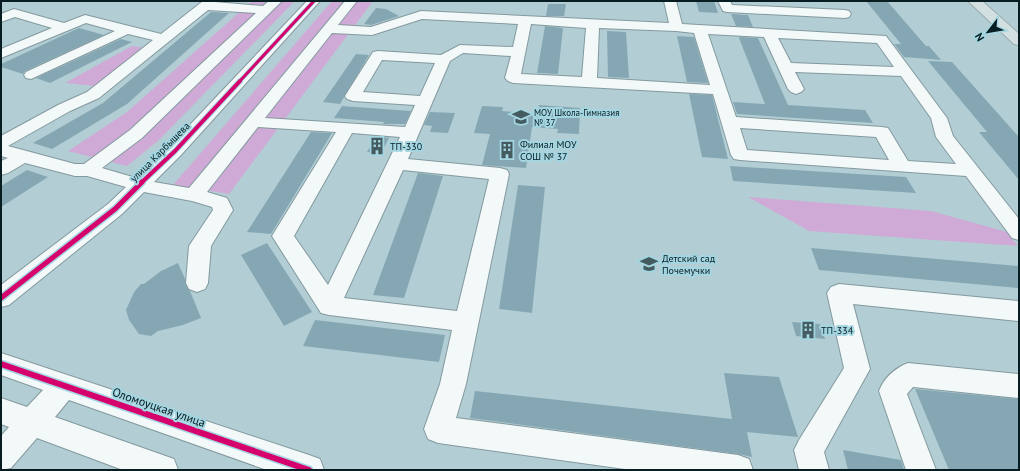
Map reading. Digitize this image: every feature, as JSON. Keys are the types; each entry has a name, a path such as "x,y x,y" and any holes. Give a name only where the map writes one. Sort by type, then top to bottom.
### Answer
{"main road":[{"path":"974,1 1019,41"}],"street":[{"name":"улица Карбышева","path":"1,298 115,209 175,151 314,1"},
{"path":"194,195 351,1"},
{"path":"670,1 676,27"},
{"path":"724,1 727,8 789,6 846,7 861,38"},
{"path":"5,136 93,95 165,39 208,3 271,6"},
{"path":"88,170 136,134 271,6"},
{"path":"1,18 14,13 64,27"},
{"path":"328,29 372,31 421,15 429,15 881,39 940,118 945,137 1019,233"},
{"path":"1,54 85,19 165,39"},
{"path":"526,20 513,78 719,90"},
{"path":"589,83 593,24"},
{"path":"31,75 127,30"},
{"path":"700,30 740,155 971,171"},
{"path":"769,33 796,89"},
{"path":"329,306 397,164 444,59 460,49 519,52"},
{"path":"425,102 353,96 378,55 444,59"},
{"path":"786,67 906,72"},
{"path":"253,122 411,133"},
{"path":"729,122 882,132 902,166"},
{"path":"329,306 283,236 347,128"},
{"path":"1,150 75,170 88,170 139,185 194,195 220,203 223,210 200,246 197,283"},
{"path":"1,169 23,157"},
{"path":"397,164 500,174 453,384 438,429 738,470"},
{"path":"814,470 809,450 857,369 839,293 1019,311"},
{"path":"329,306 466,322"},
{"name":"Оломоуцкая улица","path":"1,364 309,470"},
{"path":"921,470 892,391 908,375 1019,386"},
{"path":"1,458 65,385"},
{"path":"1,411 163,470"}],"shaded area":[{"path":"252,1 295,1 159,140 127,166 68,151 127,112"},
{"path":"332,1 373,1 229,194 173,185"},
{"path":"132,46 146,48 94,86 65,83"},
{"path":"748,197 931,211 1007,232 1018,246 809,231"}],"building":[{"path":"696,1 714,1 718,13 699,12"},
{"path":"866,1 887,1 926,46 929,46 941,60 904,57 894,44 901,44"},
{"path":"548,4 566,4 564,16 546,16"},
{"path":"376,8 386,9 399,16 371,25 364,24"},
{"path":"211,12 229,13 127,104 52,149 33,143 103,103"},
{"path":"731,14 748,15 753,27 736,26"},
{"path":"545,26 563,28 558,74 537,73"},
{"path":"79,28 104,35 25,71 23,74 1,67 1,64"},
{"path":"607,31 626,32 629,78 608,77"},
{"path":"677,36 694,37 708,83 687,82"},
{"path":"739,38 758,38 788,105 865,110 873,123 737,114 733,102 765,104"},
{"path":"121,39 132,42 50,83 36,78"},
{"path":"356,54 369,55 340,104 323,102"},
{"path":"928,61 952,62 1019,137 1019,180 979,132 987,132"},
{"path":"689,94 712,95 728,159 702,157"},
{"name":"Филиал МОУ СОШ № 37","path":"539,105 580,108 579,134 557,133 558,129 532,127 526,168 482,165 490,134 474,133 482,106 503,107 502,111 538,114"},
{"path":"342,106 411,111 405,124 383,124 384,122 334,118"},
{"path":"430,112 455,113 448,133 430,132 432,126 424,125"},
{"path":"311,132 332,133 271,234 247,232"},
{"name":"ТП-330","path":"376,136 389,138 381,153 367,152"},
{"path":"730,166 906,177 916,193 733,181"},
{"path":"27,170 48,177 1,207 1,186"},
{"path":"418,173 443,176 404,298 373,295"},
{"path":"518,185 545,187 532,313 499,309"},
{"path":"267,243 312,312 284,326 241,255"},
{"path":"811,248 1019,266 1019,288 819,270"},
{"path":"178,263 185,279 185,284 190,291 201,318 183,325 158,331 151,336 139,334 129,320 126,310 134,292 141,284 144,284 161,271"},
{"path":"315,320 445,335 439,362 303,346"},
{"name":"ТП-334","path":"792,322 820,324 825,339 796,336"},
{"path":"724,373 779,377 798,437 747,432 752,457 470,418 475,391 732,419"},
{"path":"915,389 1019,399 1019,470 949,470"},
{"path":"843,450 901,460 904,470 848,470"}],"cycle path":[{"path":"1,298 115,209 175,151 314,1"},
{"path":"1,364 309,470"}],"place":[{"name":"МОУ Школа-Гимназия № 37","path":"521,117"},
{"name":"ТП-330","path":"377,146"},
{"name":"Филиал МОУ СОШ № 37","path":"507,150"},
{"name":"Детский сад Почемучки","path":"649,264"},
{"name":"ТП-334","path":"808,330"}]}
